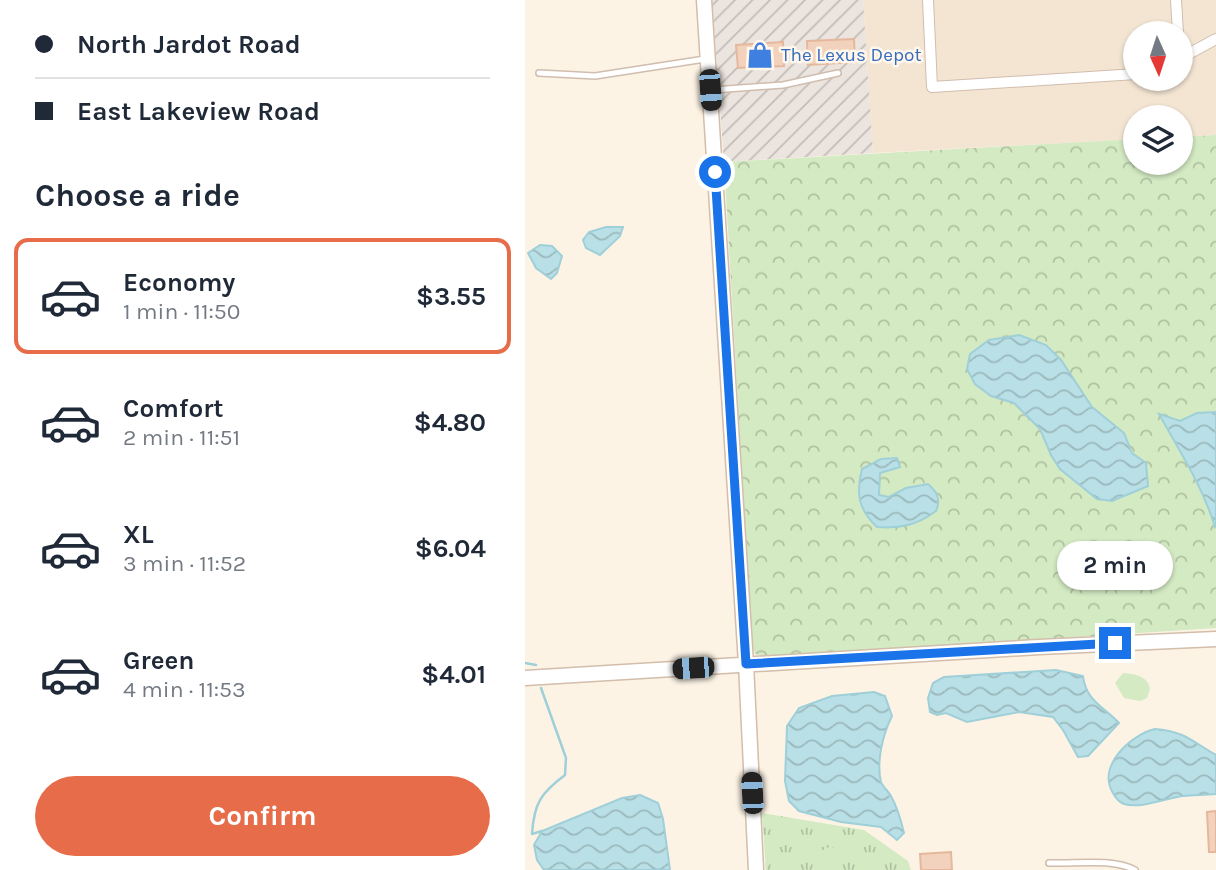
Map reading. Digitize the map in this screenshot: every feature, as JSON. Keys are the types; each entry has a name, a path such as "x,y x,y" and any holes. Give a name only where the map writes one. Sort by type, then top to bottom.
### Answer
{"street":[{"path":"704,0 746,664 756,870"},
{"path":"928,0 932,87 1123,75"},
{"path":"1176,0 1177,21"},
{"path":"1193,51 1216,39"},
{"path":"525,678 1216,639"}],"lane":[{"path":"538,73 595,76 708,59"},
{"path":"710,90 783,85 838,73"},
{"path":"1049,863 1124,864 1135,870"}],"shaded area":[{"path":"712,0 863,0 873,153 724,162"},
{"path":"863,0 1216,0 1216,135 1193,136 1193,105 1123,105 1123,140 873,153"}],"green space":[{"path":"1216,135 1216,628 768,657 755,654 752,645 724,162 1123,140 1123,175 1193,175 1193,136"},
{"path":"1123,673 1136,675 1147,681 1150,689 1147,698 1140,701 1124,698 1115,683"},
{"path":"762,813 864,830 908,861 911,870 766,870"},
{"path":"829,847 841,848 843,851 844,859 838,870 822,869 821,851"}],"water":[{"path":"606,227 623,227 620,236 600,255 586,248 583,240 589,232"},
{"path":"540,245 552,246 562,256 557,273 551,279 536,268 528,253"},
{"path":"1019,335 1046,345 1061,360 1092,407 1124,433 1132,453 1146,463 1148,486 1112,501 1097,499 1060,469 1040,429 1014,403 991,396 975,384 967,369 970,354 989,340"},
{"path":"1216,412 1215,527 1197,483 1159,414 1180,421 1197,413"},
{"path":"897,458 900,467 880,473 879,495 889,497 906,488 928,484 937,496 936,511 922,520 901,527 877,527 860,501 862,469 881,459"},
{"path":"1056,670 1083,676 1092,698 1119,723 1088,756 1078,757 1053,717 1019,712 967,722 946,713 937,715 930,712 928,698 933,683 944,677"},
{"path":"874,692 885,696 892,716 881,748 879,765 882,784 891,796 903,828 904,833 897,840 881,827 841,822 799,811 789,801 785,781 787,726 799,708 832,696"},
{"path":"1155,729 1181,735 1216,755 1216,794 1183,796 1138,805 1124,804 1117,799 1109,783 1113,762 1127,744"},
{"path":"640,795 658,803 663,819 670,870 544,870 537,860 534,845 542,831 622,798"}],"building":[{"path":"854,39 855,62 808,65 807,41"},
{"path":"783,42 784,66 738,68 736,45"},
{"path":"1216,811 1216,852 1209,852 1207,812"},
{"path":"951,852 952,870 921,870 920,854"}],"waterway":[{"path":"525,663 536,665"},
{"path":"541,688 566,758 565,775 550,787 537,806 532,834 542,831"}],"place":[{"name":"The Lexus Depot","path":"760,55"}],"route":[{"path":"715,172 746,664 1115,643"}]}
